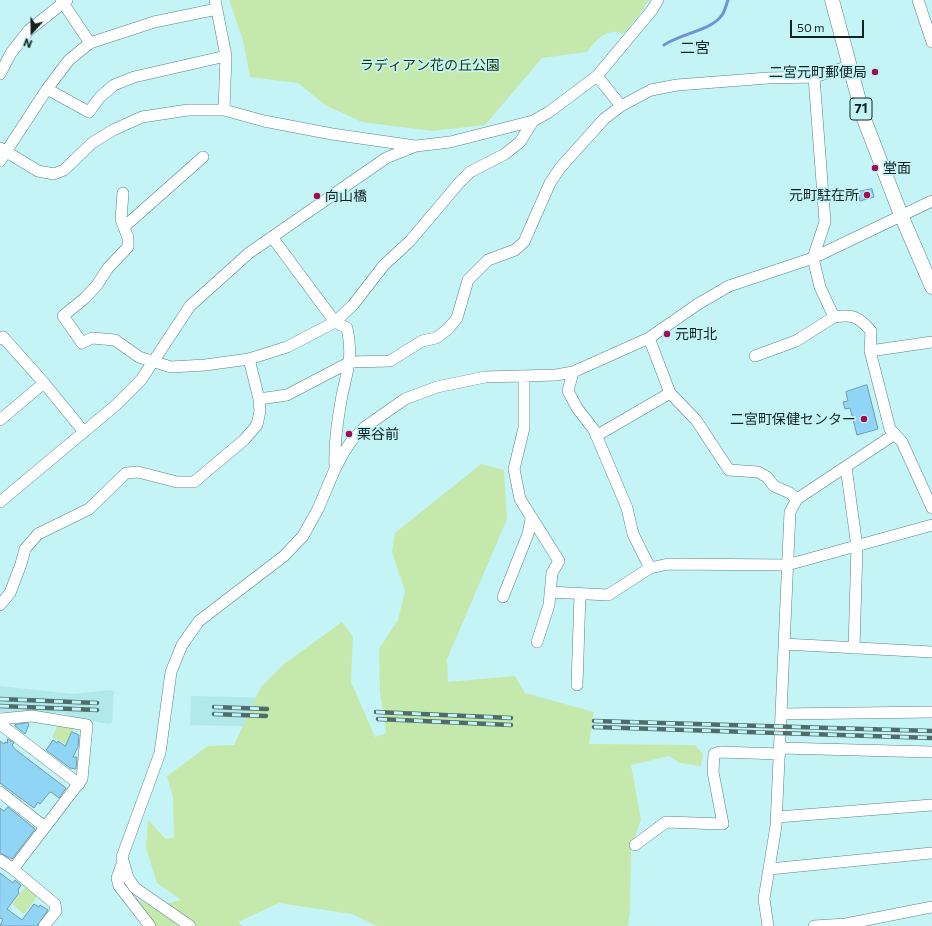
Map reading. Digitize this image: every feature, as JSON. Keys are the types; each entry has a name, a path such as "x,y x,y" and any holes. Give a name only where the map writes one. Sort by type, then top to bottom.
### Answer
{"main road":[{"name":"71","path":"832,0 864,119 901,215 932,287"}],"street":[{"path":"3,149 38,171 54,174 64,170 92,143 113,130 142,117 188,110 224,110 264,121 332,134 416,146 450,142 533,121 549,112 597,76 652,10 658,0"},
{"path":"918,0 932,42"},
{"path":"0,74 11,53 29,30 64,1 90,43"},
{"path":"0,161 3,149 69,60 90,43 154,22 216,5 226,56 224,110"},
{"path":"47,89 89,112 100,97 114,85 171,68 226,56"},
{"path":"259,399 287,395 350,362 390,361 422,341 436,338 448,329 457,318 468,280 488,260 515,250 524,242 550,183 560,168 604,119 621,106 651,90 677,85 768,78 814,77 850,66"},
{"path":"597,76 621,106"},
{"path":"814,77 825,222 813,258 820,287 834,317"},
{"path":"123,194 121,219 128,238 128,247 108,268 97,285 85,298 63,316 82,342 92,338 115,340 139,357 171,367 205,365 249,359 287,347 335,322 353,305 384,265 410,241 459,183 470,172 505,154 520,142 533,121"},
{"path":"0,502 116,406 141,380 190,306 249,254 386,158 416,146"},
{"path":"124,227 203,157"},
{"path":"150,926 119,886 117,878 122,864 122,857 128,837 160,753 171,672 182,645 199,621 284,556 303,536 318,509 335,469 352,440 365,427 405,399 421,392 461,381 485,377 524,376 573,372 649,338 698,304 729,286 813,258 901,215 932,202"},
{"path":"272,237 335,322 347,328 350,342 350,362 341,400 334,458 335,469"},
{"path":"755,356 796,341 834,317 847,315 861,320 871,331 870,351 890,429 902,442 932,508"},
{"path":"0,339 3,337 44,383 84,432"},
{"path":"649,338 670,393 696,420 729,470 758,472 767,477 774,486 790,493 797,499"},
{"path":"870,351 932,342"},
{"path":"0,604 10,593 25,550 38,534 89,509 126,473 138,472 177,482 194,482 244,440 257,426 260,411 259,399 249,359"},
{"path":"573,372 568,391 596,436 626,508 633,534 650,568"},
{"path":"524,376 524,428 514,469 520,500 559,561 552,573 549,605 537,642"},
{"path":"0,420 44,383"},
{"path":"596,436 670,393"},
{"path":"768,926 764,899 777,817 790,512 797,499 895,434"},
{"path":"846,466 857,547 854,648"},
{"path":"503,597 528,534 531,519"},
{"path":"550,592 608,595 650,568 668,564 787,564 857,547 932,525"},
{"path":"577,685 580,594"},
{"path":"784,644 932,652"},
{"path":"782,714 932,712"},
{"path":"0,719 32,716 87,725 82,779 80,784 13,869"},
{"path":"0,724 80,784"},
{"path":"636,845 666,822 723,824 713,772 714,754 720,752 932,752"},
{"path":"0,792 45,827"},
{"path":"777,817 932,805"},
{"path":"769,870 932,853"},
{"path":"0,860 55,904 56,911 44,926"},
{"path":"122,864 128,878 135,888 190,926"},
{"path":"814,926 846,924 932,907"}],"shaded area":[{"path":"0,686 73,694 110,690 114,692 112,723 108,724 76,718 63,713 0,712"},
{"path":"191,696 278,698 278,727 190,725"}],"green space":[{"name":"ラディアン花の丘公園","path":"229,0 649,0 623,34 617,32 607,33 598,39 587,52 542,58 485,125 432,131 362,122 325,105 298,83 250,77 243,40"},
{"path":"481,464 504,470 507,519 447,659 448,682 515,676 525,693 594,712 589,744 695,745 703,754 701,766 680,763 669,756 631,765 641,820 631,848 630,911 628,926 377,926 352,914 279,903 238,922 242,926 156,926 129,895 153,907 181,900 157,883 146,848 148,820 166,839 174,837 173,797 167,776 208,746 234,745 261,687 284,664 342,622 353,637 351,682 375,737 386,733 380,692 379,649 398,620 405,591 392,552 395,533"},
{"path":"58,725 74,728 66,744 52,737"},
{"path":"26,886 38,895 24,914 12,904"}],"building":[{"name":"元町駐在所","path":"872,189 874,197 860,201 858,192"},
{"name":"二宮町保健センター","path":"867,385 878,429 857,435 850,408 845,409 843,402 848,401 846,392"},
{"path":"28,723 29,725 25,734 15,726 15,725"},
{"path":"72,732 79,735 78,747 73,757 77,757 76,769 70,768 46,750 53,740 57,743 58,741 65,746"},
{"path":"8,739 14,743 12,745 16,750 66,788 59,798 51,792 40,804 38,802 34,808 0,783 0,741 4,744 5,742 7,743"},
{"path":"8,807 35,829 12,859 0,853 0,808 4,811"},
{"path":"0,873 13,883 15,880 21,885 18,890 19,893 7,909 22,920 34,904 39,907 40,905 48,910 37,926 0,926 3,919 0,918"}],"waterway":[{"path":"664,45 711,25 723,13 728,0"}],"railway":[{"path":"0,699 97,703"},
{"path":"0,706 97,710"},
{"path":"214,707 267,709"},
{"path":"376,712 511,718"},
{"path":"214,714 266,716"},
{"path":"378,719 511,725"},
{"path":"594,721 932,731"},
{"path":"594,727 932,738"}],"place":[{"name":"二宮元町郵便局","path":"875,72"},
{"name":"堂面","path":"875,168"},
{"name":"元町駐在所","path":"867,195"},
{"name":"向山橋","path":"317,196"},
{"name":"元町北","path":"667,334"},
{"name":"二宮町保健センター","path":"864,419"},
{"name":"栗谷前","path":"349,434"}],"district":[{"name":"二宮","path":"695,48"}]}
